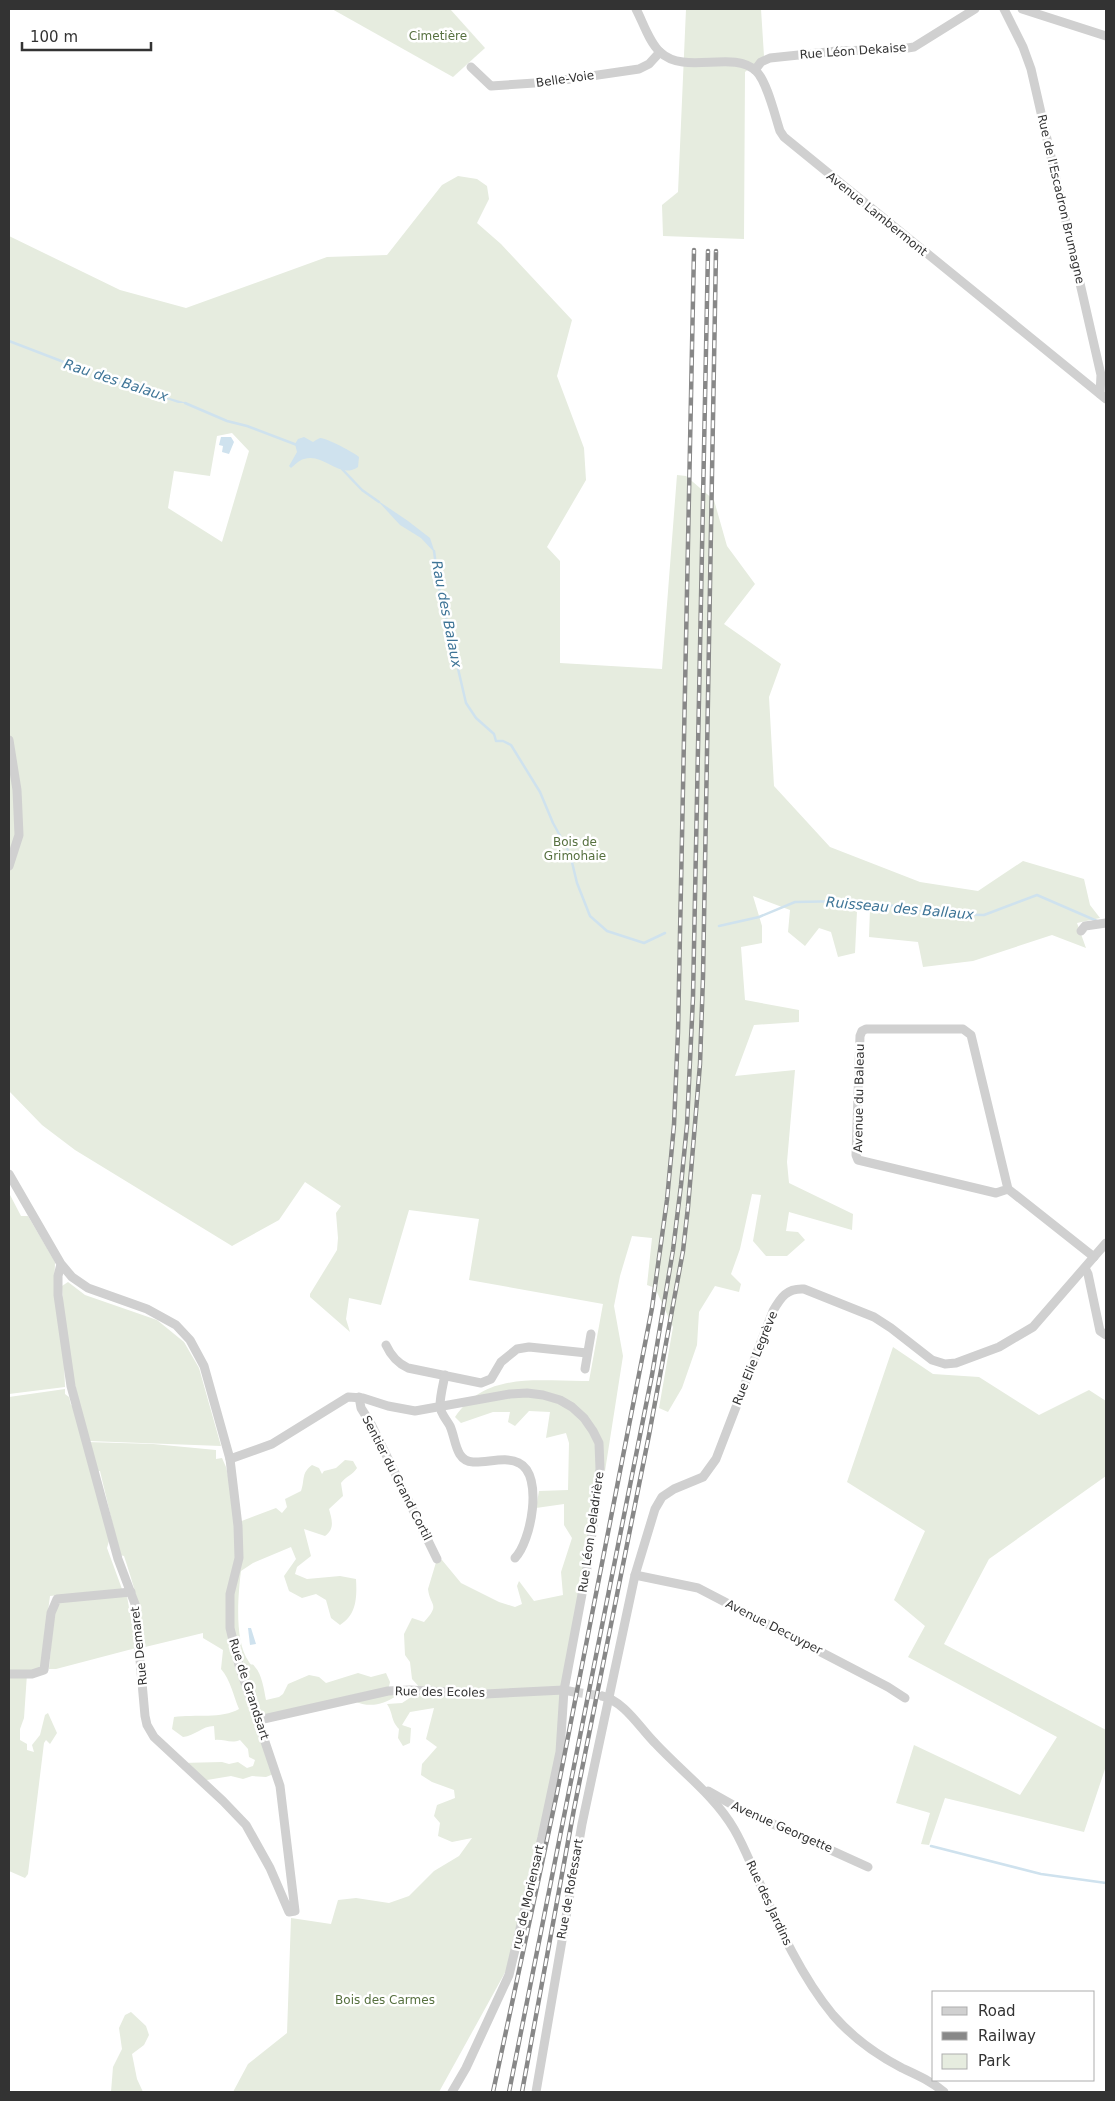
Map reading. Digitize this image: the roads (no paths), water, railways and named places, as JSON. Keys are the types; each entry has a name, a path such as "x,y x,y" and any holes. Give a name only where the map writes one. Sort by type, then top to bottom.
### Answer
{"street":[{"path":"636,9 660,52 681,62 738,63 755,70"},
{"name":"Rue Léon Dekaise","path":"755,70 761,62 770,58 837,51 914,47 975,9"},
{"name":"Rue de l'Escadron Brumagne","path":"1004,9 1023,47 1031,70 1103,396"},
{"path":"1022,9 1106,36"},
{"name":"Belle-Voie","path":"471,67 491,86 533,84 639,69 649,64 660,52"},
{"name":"Avenue Lambermont","path":"755,70 764,85 780,131 784,137 1103,396"},
{"path":"9,740 17,790 19,821 19,835 9,866"},
{"path":"1080,930 1085,926 1106,922"},
{"name":"Avenue du Baleau","path":"866,1029 963,1029 971,1035 1008,1189 996,1193 858,1160 856,1145 860,1036 862,1032 866,1029"},
{"name":"Rue de Grandsart","path":"9,1174 61,1264 69,1274 88,1288 162,1317 176,1325 195,1347 204,1366 230,1459 238,1526 239,1554 230,1594 230,1628 239,1665 274,1766 283,1802 288,1862 295,1908 294,1912 289,1910"},
{"path":"1008,1189 1094,1257"},
{"name":"Rue Elie Legrève","path":"611,1686 635,1575 655,1509 662,1497 674,1489 703,1477 716,1459 773,1311 786,1292 795,1288 804,1289 832,1300 874,1318 891,1328 932,1360 945,1364 956,1363 999,1347 1033,1327 1106,1243"},
{"name":"Rue Demaret","path":"61,1264 58,1281 61,1322 73,1394 118,1559 135,1604 145,1716 149,1729 154,1737 246,1824 270,1868 289,1910"},
{"path":"1085,1268 1088,1274 1100,1331 1106,1335"},
{"path":"58,1281 69,1274"},
{"path":"585,1369 591,1334"},
{"path":"386,1345 390,1354 399,1364 408,1368 481,1383 491,1379 501,1362 517,1349 529,1347 587,1353"},
{"path":"445,1375 440,1408 450,1427 458,1452 464,1459 474,1462 515,1461 525,1467 529,1474 532,1495 529,1530 524,1547 515,1558"},
{"name":"Rue Léon Deladrière","path":"358,1397 415,1411 510,1394 527,1393 543,1395 560,1400 572,1407 594,1431 599,1444 600,1469 569,1691"},
{"path":"230,1459 262,1449 344,1399 358,1397"},
{"name":"Sentier du Grand Cortil","path":"358,1397 361,1408 371,1424 437,1558"},
{"name":"Avenue Decuyper","path":"635,1575 698,1588 888,1687 905,1698"},
{"path":"9,1674 32,1674 44,1670 51,1613 57,1599 131,1592"},
{"name":"Rue de Rofessart","path":"536,2092 605,1696 611,1686"},
{"name":"Rue des Ecoles","path":"259,1720 388,1691 410,1690 485,1694 569,1691"},
{"name":"rue de Moriensart","path":"452,2092 475,2049 513,1964 560,1752 569,1691"},
{"name":"Rue des Jardins","path":"605,1696 616,1702 670,1759 698,1784 722,1811 736,1831 791,1950 808,1981 833,2015 854,2036 872,2049 901,2067 923,2077 944,2092"},
{"name":"Avenue Georgette","path":"698,1784 740,1810 868,1867"}],"water":[{"path":"132,387 187,403 178,403"},
{"path":"221,437 231,437 234,442 229,454 222,452 223,446 219,445"},
{"path":"304,437 313,442 323,438 346,449 359,457 358,467 351,470 338,469 312,458 299,461 291,468 289,466 297,452 295,444 298,439"},
{"path":"377,500 430,538 435,553 421,538 400,525"},
{"path":"248,1628 251,1628 256,1644 250,1645"}],"waterway":[{"name":"Rau des Balaux","path":"9,341 69,364"},
{"name":"Rau des Balaux","path":"109,379 134,388"},
{"name":"Rau des Balaux","path":"185,403 227,421 247,426 297,445"},
{"name":"Rau des Balaux","path":"342,469 362,490 379,502"},
{"name":"Rau des Balaux","path":"434,551 439,587 466,703 476,718 494,734 496,741 503,741 511,745 540,792 553,823 570,854 577,883 590,916 607,931 644,943 665,933"},
{"name":"Ruisseau des Ballaux","path":"719,926 759,917 795,902 848,901 883,904 935,914 984,915 1037,895 1097,921"},
{"path":"931,1846 1041,1874 1106,1883"}],"tunnel":[{"path":"574,1692 602,1696"}],"railway":[{"path":"493,2092 557,1793 652,1308 667,1200 674,1125 678,1032 694,250"},
{"path":"509,2092 652,1375 673,1250 681,1185 687,1125 693,997 708,251"},
{"path":"522,2092 574,1809 649,1435 683,1251 688,1207 700,1064 703,977 716,251"}],"park label":[{"name":"Cimetière","path":"438,36"},
{"name":"Bois de Grimohaie","path":"575,849"},
{"name":"Bois des Carmes","path":"385,2000"}]}
